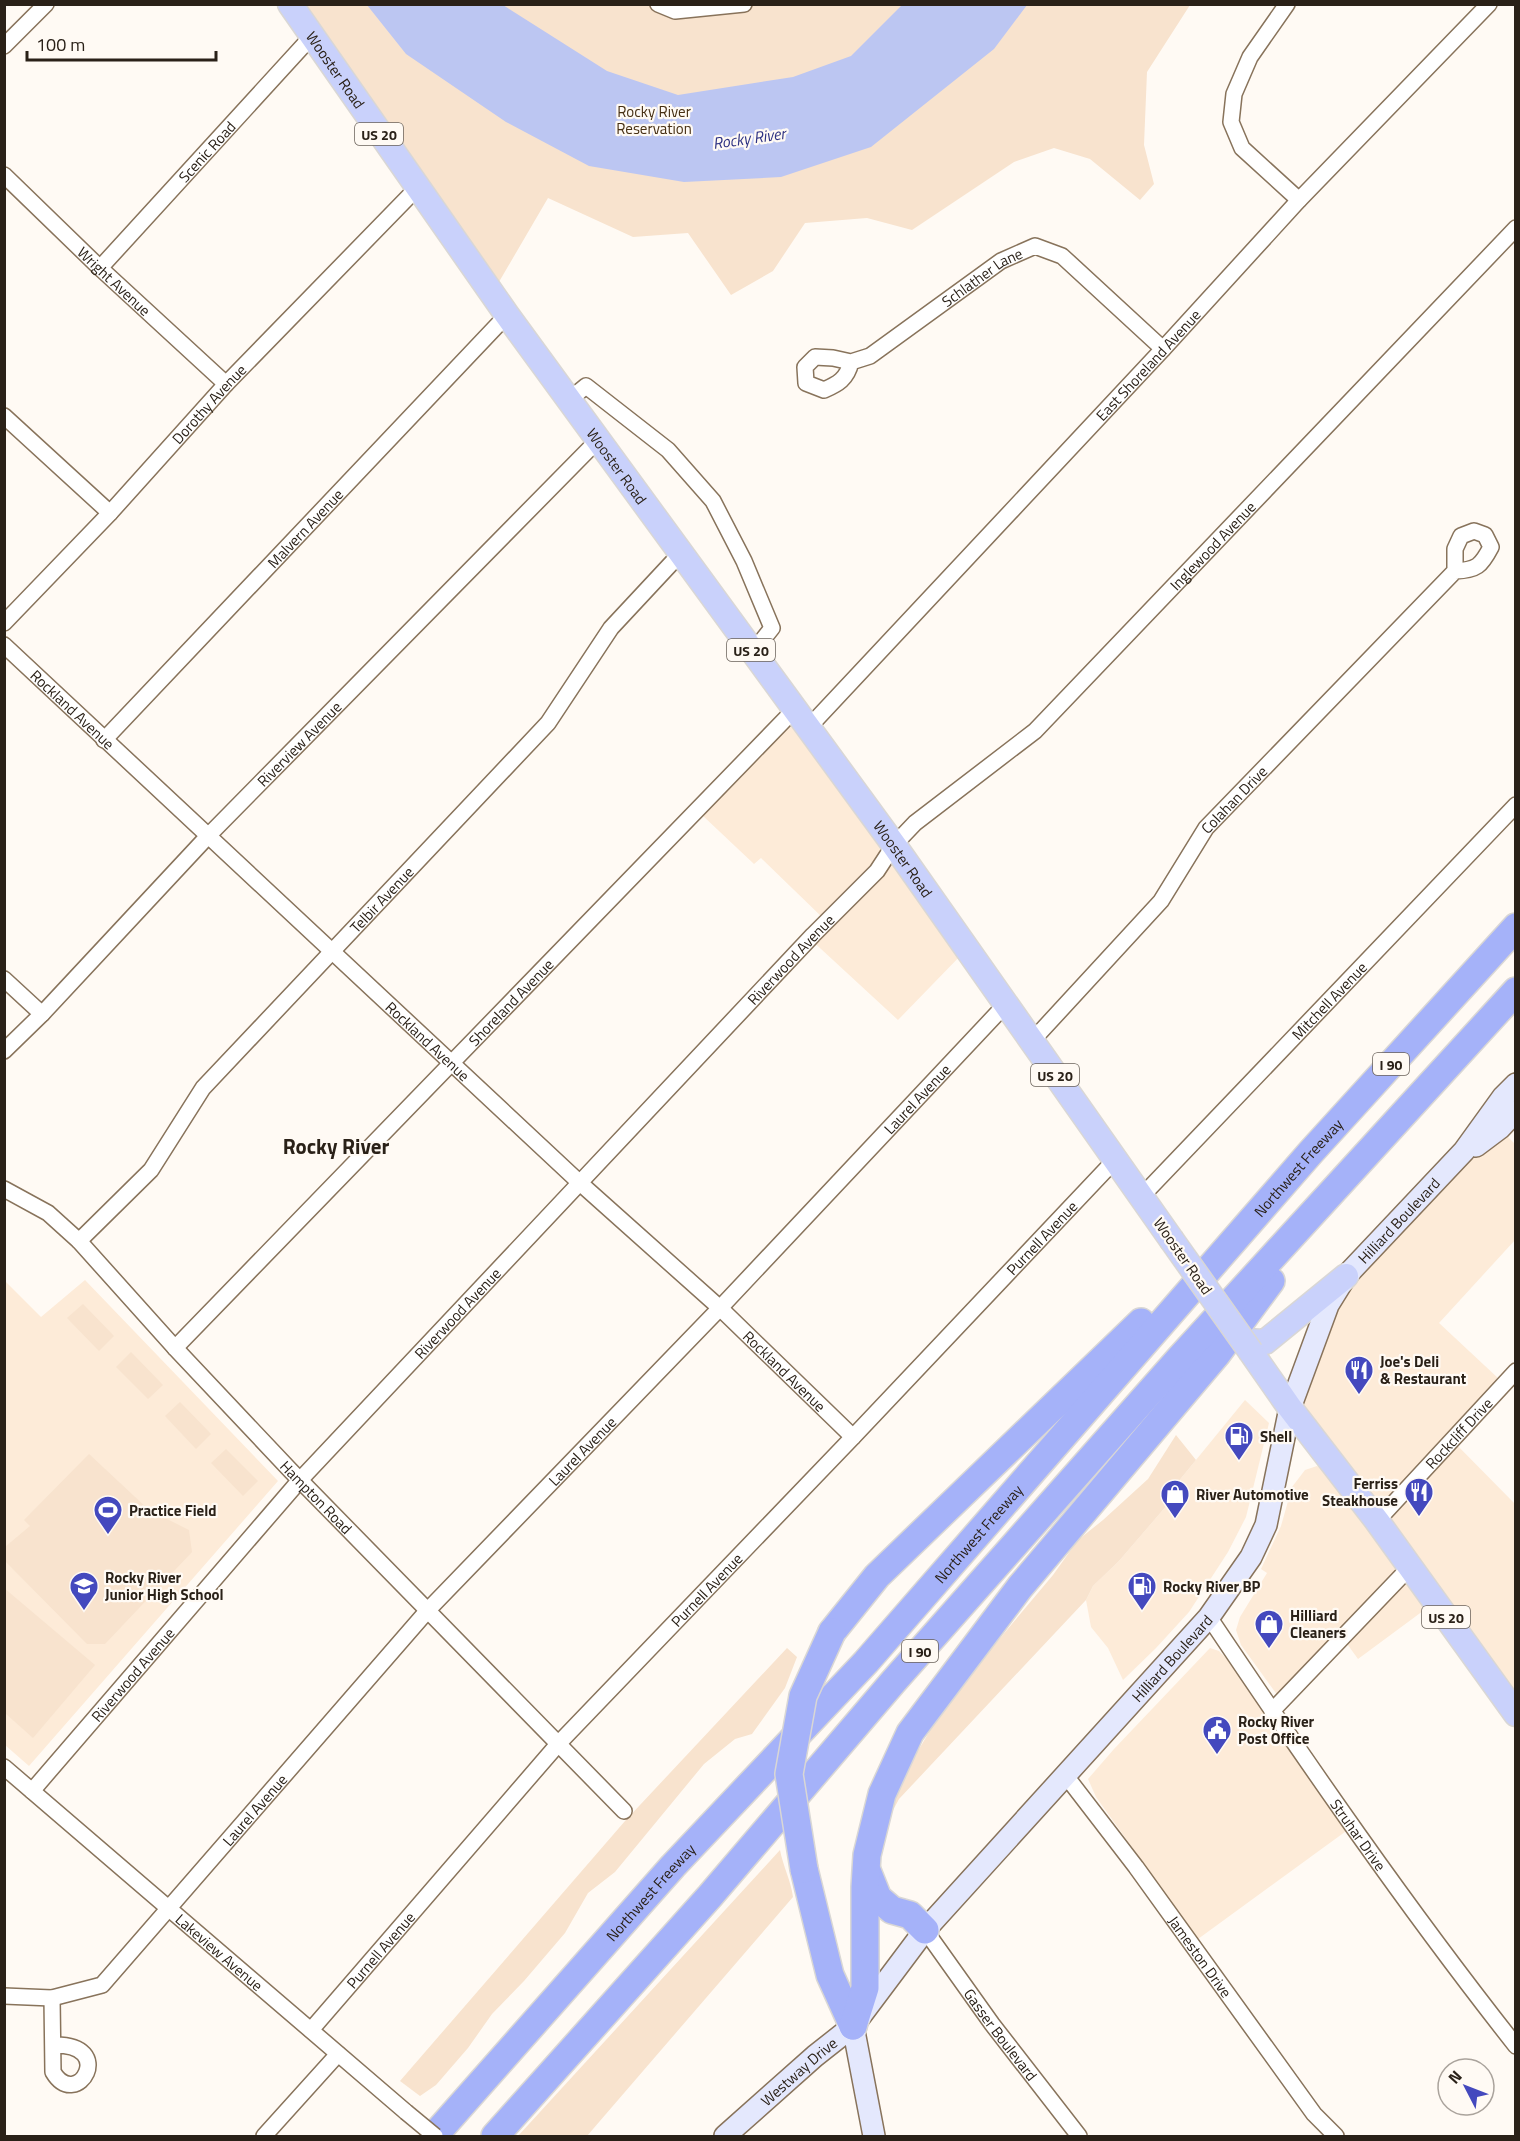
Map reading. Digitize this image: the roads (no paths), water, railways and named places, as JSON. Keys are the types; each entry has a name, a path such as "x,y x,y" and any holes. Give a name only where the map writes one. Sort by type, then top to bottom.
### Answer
{"highway":[{"name":"Northwest Freeway","path":"435,2136 673,1866 866,1662 1267,1201 1515,927"},
{"name":"I 90","path":"495,2136 710,1896 893,1682 1172,1366 1352,1172 1515,991"},
{"path":"853,2026 865,1988 867,1859 882,1794 910,1733 1020,1587 1217,1354 1352,1172"},
{"path":"853,2026 830,1975 804,1869 789,1774 803,1696 832,1632 878,1576 1267,1201"},
{"path":"867,1859 868,1875 878,1898 892,1910 910,1915 925,1930"}],"main road":[{"name":"Wooster Road","path":"290,4 507,315 894,845 1170,1239 1253,1345 1290,1408 1377,1521 1515,1714"},
{"name":"Hilliard Boulevard","path":"853,2026 925,1930 1209,1617 1251,1557 1266,1525 1290,1408 1328,1305 1346,1276 1464,1151 1515,1084"},
{"name":"Hilliard Boulevard","path":"1464,1151 1478,1146 1515,1112"},
{"path":"1253,1345 1346,1276"},
{"path":"853,2026 874,2136"},
{"name":"Westway Drive","path":"725,2136 741,2128 815,2056 853,2026"}],"street":[{"path":"4,46 46,4"},
{"path":"658,4 675,11 744,4"},
{"path":"1287,4 1251,57 1234,94 1231,122 1242,148 1299,200"},
{"name":"East Shoreland Avenue","path":"802,718 1163,350 1299,200 1489,4"},
{"name":"Scenic Road","path":"100,268 312,36"},
{"name":"Wright Avenue","path":"4,175 100,268 226,384"},
{"name":"Dorothy Avenue","path":"4,623 110,513 226,384 417,188"},
{"name":"Inglewood Avenue","path":"894,845 915,823 1035,731 1515,228"},
{"name":"Schlather Lane","path":"851,362 870,356 1001,261 1035,246 1062,256 1163,350"},
{"name":"Malvern Avenue","path":"104,740 507,315"},
{"path":"569,400 586,386 668,450 713,501 744,561 771,628 753,652"},
{"path":"4,416 110,513"},
{"name":"Riverview Avenue","path":"4,1051 42,1014 208,836 598,440"},
{"name":"Telbir Avenue","path":"79,1241 151,1170 203,1088 548,723 611,628 680,554"},
{"name":"Colahan Drive","path":"1032,1041 1161,901 1206,828 1455,571"},
{"name":"Rockland Avenue","path":"4,645 580,1183 720,1308 853,1437"},
{"name":"Shoreland Avenue","path":"175,1348 453,1062 802,718"},
{"name":"Mitchell Avenue","path":"1141,1197 1515,805"},
{"name":"Riverwood Avenue","path":"32,1791 300,1480 813,935 877,871 894,845"},
{"path":"4,979 42,1014"},
{"name":"Laurel Avenue","path":"4,1996 52,1998 102,1985 428,1610 720,1308 1006,1004"},
{"name":"Purnell Avenue","path":"311,2030 559,1743 1115,1160"},
{"name":"Hampton Road","path":"4,1189 48,1213 79,1241 175,1348 300,1480 624,1811"},
{"name":"Rockcliff Drive","path":"1377,1521 1515,1371"},
{"path":"1272,1711 1410,1567"},
{"name":"Struhar Drive","path":"1209,1617 1272,1711 1458,1973 1515,2046"},
{"name":"Lakeview Avenue","path":"4,1767 435,2136"},
{"name":"Jameston Drive","path":"1066,1776 1136,1867 1314,2114 1336,2136"},
{"name":"Gasser Boulevard","path":"925,1930 992,2024 1079,2136"},
{"path":"52,1998 53,2045"},
{"path":"264,2136 338,2054"}],"water":[{"path":"367,5 503,5 607,71 678,95 793,77 851,56 902,5 1027,5 994,49 871,147 781,177 684,182 589,166 506,122 406,54"}],"place":[{"name":"Joe's Deli & Restaurant","path":"1359,1396"},
{"name":"Shell","path":"1239,1462"},
{"name":"Ferriss Steakhouse","path":"1419,1518"},
{"name":"River Automotive","path":"1175,1520"},
{"name":"Practice Field","path":"108,1536"},
{"name":"Rocky River Junior High School","path":"84,1612"},
{"name":"Rocky River BP","path":"1142,1612"},
{"name":"Hilliard Cleaners","path":"1269,1650"},
{"name":"Rocky River Post Office","path":"1217,1756"}],"district":[{"name":"Rocky River","path":"336,1146"}],"park label":[{"name":"Rocky River Reservation","path":"654,120"}]}
